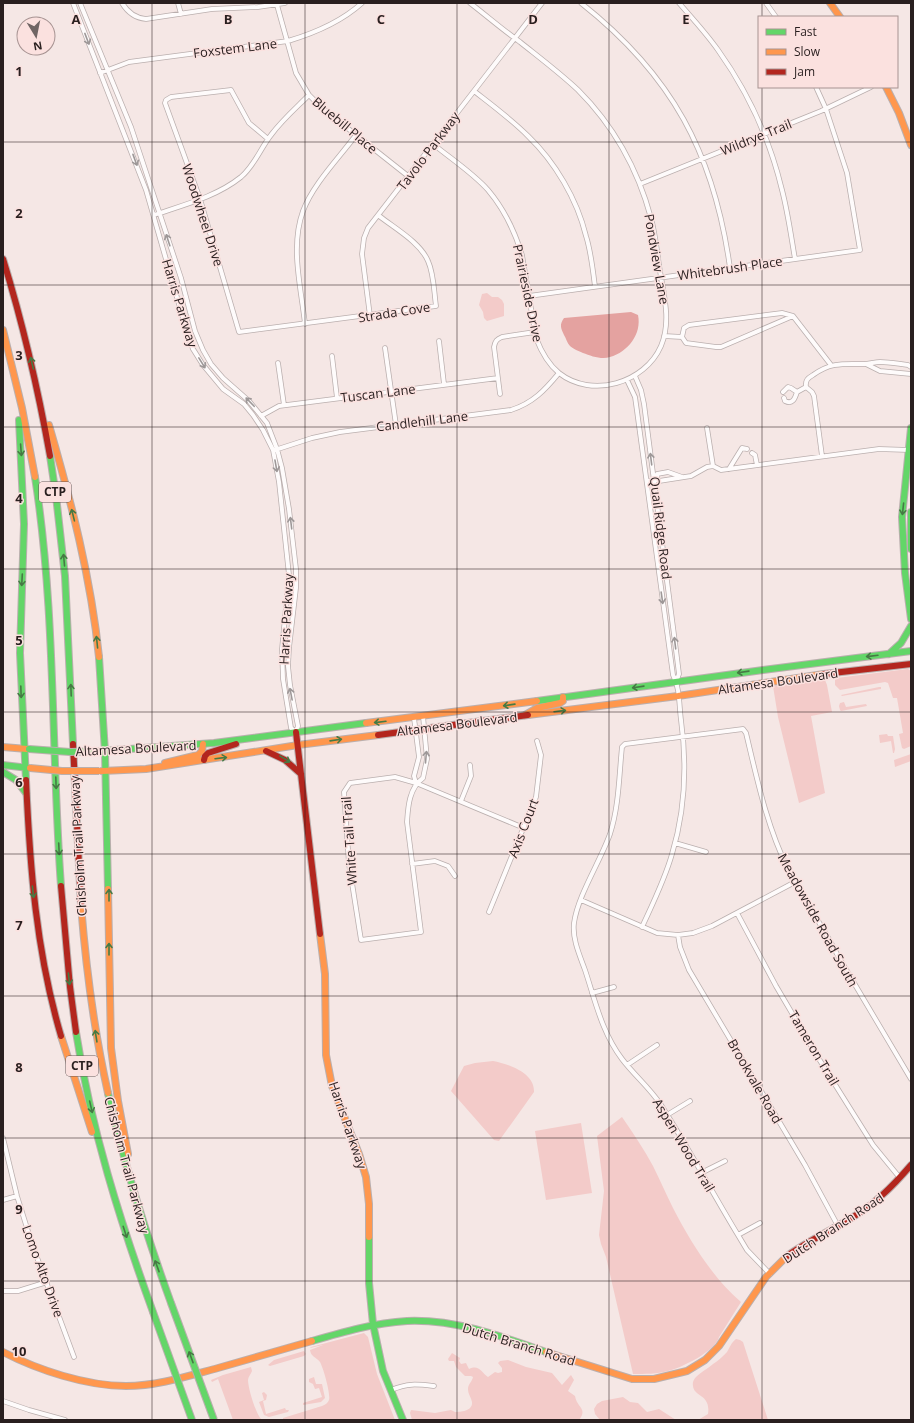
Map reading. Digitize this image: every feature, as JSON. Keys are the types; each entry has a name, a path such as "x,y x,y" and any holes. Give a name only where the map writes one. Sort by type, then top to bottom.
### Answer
{"main road":[{"path":"830,3 839,16"},
{"path":"886,88 899,113 911,145"},
{"name":"Chisholm Trail Parkway","path":"3,259 23,325 36,381 56,495 65,576 81,895 87,974 98,1045 110,1103 127,1172 142,1223 214,1420"},
{"name":"Chisholm Trail Parkway","path":"3,330 34,472 43,541 50,633 63,911 70,988 86,1084 110,1183 127,1238 192,1420"},
{"path":"36,381 63,472 85,566 95,622 101,681 103,751 102,771 109,890 109,1013 111,1048 117,1100 142,1223"},
{"path":"16,384 24,503 24,544 20,636 27,749 26,794 36,919 47,986 61,1039 74,1084 110,1183"},
{"path":"911,428 902,517 904,573 911,619"},
{"path":"911,512 911,549"},
{"path":"889,654 901,643 911,626"},
{"name":"Altamesa Boulevard","path":"3,747 70,752 240,741 296,732 414,718 911,651"},
{"name":"Altamesa Boulevard","path":"3,765 62,771 146,769 298,745 678,696 829,673 911,664"},
{"path":"525,715 532,709 560,704 563,701 563,697"},
{"name":"Harris Parkway","path":"296,732 325,974 326,1055 332,1086 359,1154 366,1181 369,1204 369,1282 373,1324 384,1371 404,1420"},
{"path":"204,760 208,753 240,741"},
{"path":"146,769 181,758 198,755 202,751 203,744"},
{"path":"265,751 290,762 301,774"},
{"path":"3,772 16,780 26,794"},
{"name":"Dutch Branch Road","path":"3,1352 50,1371 92,1382 117,1386 144,1385 162,1383 182,1378 349,1329 388,1322 427,1321 477,1329 619,1377 633,1380 647,1380 675,1375 690,1369 707,1359 723,1343 749,1301 782,1260 801,1247 838,1226 885,1194 911,1165"}],"street":[{"name":"Harris Parkway","path":"73,3 154,215 193,349 203,366 212,377 223,389 244,404 253,415 275,450 282,468 290,509 296,569 296,588 288,658 290,685 298,726 296,732 291,728 283,679 282,658 285,613 290,575 287,546 275,450 273,437 250,401 222,378 211,364 203,350 195,331 181,278 131,127 80,3"},
{"path":"122,3 131,14 138,18 146,19 212,9 258,8 285,3"},
{"path":"178,3 181,14"},
{"name":"Foxstem Lane","path":"100,73 129,62 288,42 310,35 333,23 355,10 362,3"},
{"name":"Pondview Lane","path":"470,3 554,68 579,91 591,104 619,143 640,184 654,231 667,320 664,336 658,352 652,360 635,376 627,380"},
{"name":"Tavolo Parkway","path":"370,316 362,246 368,228 542,3"},
{"path":"582,3 621,37 652,72 680,112 703,158 712,182 721,215 730,268"},
{"path":"679,3 718,49 749,101 764,135 776,169 782,190 795,259"},
{"path":"766,3 775,16"},
{"name":"Bluebill Place","path":"277,5 296,73 309,95 322,108 408,176"},
{"path":"816,88 826,108"},
{"name":"Wildrye Trail","path":"640,184 764,135 869,88"},
{"name":"Woodwheel Drive","path":"239,332 200,199 168,114 165,103 166,100 171,97 232,90 248,123 268,139"},
{"path":"474,91 529,136 559,174 582,222 591,253 595,287"},
{"path":"154,215 220,191 242,176 257,160 268,139 282,120 309,95"},
{"name":"Whitebrush Place","path":"529,296 860,250 847,173 826,108"},
{"path":"305,324 297,254 298,233 303,210 316,187 356,135"},
{"name":"Prairieside Drive","path":"433,144 487,189 501,208 510,224 518,243 524,265 535,332 540,348 552,366 559,373 575,382 589,385 610,385 627,380"},
{"name":"Strada Cove","path":"239,332 370,316 436,306 431,268 425,254 414,243 378,215"},
{"path":"792,316 721,347 686,343 682,337 684,328 689,325 782,313 792,316 831,365"},
{"path":"500,394 494,346 496,340 502,337 535,332"},
{"path":"664,336 682,337"},
{"path":"439,341 444,384"},
{"path":"385,348 396,424"},
{"path":"332,356 337,398"},
{"path":"822,456 814,396 806,386 805,382 807,379 831,365 880,362 911,366"},
{"path":"278,363 284,405"},
{"path":"866,364 880,371 911,374"},
{"path":"898,373 899,364"},
{"name":"Candlehill Lane","path":"275,450 312,438 340,432 505,411 519,407 538,396 559,373"},
{"name":"Quail Ridge Road","path":"635,376 641,390 644,404 655,480 679,674 676,682"},
{"name":"Tuscan Lane","path":"261,416 275,407 284,405 498,378"},
{"name":"Quail Ridge Road","path":"627,380 635,397 673,675 676,682 683,737 682,800 679,829 672,855 642,927"},
{"path":"784,398 788,403 792,402 795,400 797,392 806,386"},
{"path":"783,392 788,387 797,392"},
{"path":"707,428 713,466"},
{"path":"730,469 742,448 747,449"},
{"path":"647,481 659,481 692,476 707,467 713,466 721,470 879,449 909,450"},
{"path":"752,453 755,455 757,465"},
{"path":"655,480 657,474 668,472 683,477"},
{"path":"287,546 294,546"},
{"path":"282,658 288,658"},
{"path":"423,716 427,759 423,778 416,783 408,804 407,822 412,864 435,861 448,866 455,876"},
{"path":"414,718 419,757 414,776 416,783"},
{"name":"Meadowside Road South","path":"683,737 741,729 743,729 746,733 760,788 780,852 809,908 911,1079"},
{"name":"Aspen Wood Trail","path":"683,737 627,744 622,747 616,804 610,834 581,900 574,924 574,932 579,954 592,993 604,1027 614,1047 627,1065 652,1093 667,1115 747,1250 770,1274"},
{"name":"Axis Court","path":"489,912 536,797 541,755 537,741"},
{"path":"461,800 472,776 470,765"},
{"name":"White Tail Trail","path":"412,864 421,932 361,940 349,864 344,792 350,783 395,777 416,783 461,800 524,828"},
{"path":"675,843 706,852"},
{"path":"581,900 658,933 678,934 693,932 705,928 737,913 795,882"},
{"name":"Tameron Trail","path":"737,913 776,986 819,1059 873,1145 900,1178"},
{"name":"Brookvale Road","path":"678,934 680,947 689,970 805,1165 838,1226"},
{"path":"592,993 614,987"},
{"path":"627,1065 657,1045"},
{"path":"667,1115 690,1101"},
{"name":"Lomo Alto Drive","path":"3,1138 32,1244 74,1357"},
{"path":"701,1173 725,1161"},
{"path":"3,1200 18,1196"},
{"path":"738,1235 760,1223"},
{"path":"3,1291 18,1291 46,1282"},
{"path":"391,1390 408,1384 434,1386"},
{"path":"3,1401 65,1420"}],"shaded area":[{"path":"487,293 492,297 498,297 502,300 504,304 504,316 487,321 484,318 483,312 479,305 482,294"},
{"path":"631,312 638,315 639,322 636,335 628,347 623,351 617,355 607,358 593,356 573,348 568,343 561,328 561,323 564,318"},
{"path":"908,669 911,671 911,746 904,749 902,748 899,734 903,733 897,698 893,698 888,683 885,682 840,690 835,685 835,680 837,678"},
{"path":"825,680 827,685 832,712 811,716 825,793 799,803 778,717 773,686"},
{"path":"881,687 881,689 841,695"},
{"path":"844,702 846,707 866,704 867,706 841,711 839,706 840,703"},
{"path":"887,734 888,736 893,736 895,749 894,753 891,741 880,743 879,735"},
{"path":"911,754 911,761 895,767 894,760"},
{"path":"493,1061 506,1064 520,1070 530,1080 533,1085 534,1092 499,1141 494,1140 451,1091 464,1066"},
{"path":"622,1117 650,1160 673,1208 694,1246 711,1270 741,1302 712,1348 689,1363 660,1373 633,1374 606,1257 599,1235 604,1191 597,1136"},
{"path":"581,1123 592,1193 546,1200 535,1131"},
{"path":"364,1333 368,1337 377,1374 395,1420 283,1420 283,1418 323,1406 329,1400 325,1375 320,1362 311,1354 310,1350 323,1345 310,1348"},
{"path":"736,1339 740,1340 743,1342 768,1420 698,1420 708,1414 708,1408 705,1399 694,1390 694,1379 724,1355"},
{"path":"304,1351 306,1354 304,1356 270,1366 268,1365 274,1360"},
{"path":"452,1353 460,1358 459,1361 461,1364 466,1363 469,1369 475,1367 478,1368 488,1377 495,1372 502,1372 502,1368 498,1363 500,1361 508,1360 526,1367 552,1373 562,1385 571,1375 574,1380 568,1391 575,1396 582,1410 579,1420 412,1420 410,1413 411,1410 435,1413 451,1410 460,1412 471,1407 472,1402 468,1389 473,1377 465,1376 456,1367 454,1361 449,1361 448,1359"},
{"path":"251,1367 252,1371 248,1378 249,1389 255,1407 262,1420 233,1420 218,1379 212,1382 211,1380"},
{"path":"314,1377 316,1384 322,1384 325,1398 321,1402 303,1405 303,1403 322,1397 319,1388 315,1389 313,1384 309,1382 309,1379"},
{"path":"264,1392 267,1395 266,1400 263,1401 266,1414 285,1408 286,1410 289,1410 288,1412 269,1417 264,1415 259,1402 264,1400 262,1393"},
{"path":"623,1397 630,1402 638,1403 647,1412 659,1409 676,1420 600,1420 595,1414 594,1409 597,1404 602,1401"}],"traffic: fast":[{"path":"19,420 24,524 20,653 26,780"},
{"path":"911,428 902,517 905,573 911,619"},
{"path":"50,456 65,576 73,744"},
{"path":"35,477 47,579 61,886"},
{"path":"911,512 911,549"},
{"path":"889,654 901,643 911,626"},
{"path":"537,701 911,651"},
{"path":"99,657 105,752 108,889"},
{"path":"101,751 214,743 366,723"},
{"path":"29,749 70,752 100,751"},
{"path":"3,765 29,768"},
{"path":"3,772 16,780 26,793"},
{"path":"76,1032 82,1068 98,1139 129,1244 153,1312"},
{"path":"108,1093 136,1199 171,1303"},
{"path":"369,1237 369,1283 373,1324 383,1371 403,1420"},
{"path":"171,1303 214,1420"},
{"path":"153,1312 192,1420"},
{"path":"312,1341 371,1326 407,1321 425,1321 478,1330 546,1352"}],"traffic: slow":[{"path":"830,3 839,16"},
{"path":"886,88 899,113 911,145"},
{"path":"3,330 22,408 35,477"},
{"path":"49,425 79,540 91,598 99,657"},
{"path":"528,715 678,696 824,674"},
{"path":"525,715 537,708 560,703 563,701 563,697"},
{"path":"366,723 537,701"},
{"path":"102,771 146,769 298,745 378,735"},
{"path":"165,763 198,755 202,751 203,744"},
{"path":"3,747 27,749"},
{"path":"30,768 62,771 99,771"},
{"path":"108,889 111,1048 118,1101 128,1154"},
{"path":"81,905 91,999 108,1093"},
{"path":"320,934 325,974 326,1055 332,1086 359,1154 366,1177 369,1204 369,1237"},
{"path":"61,1036 92,1132"},
{"path":"546,1352 632,1379 654,1379 687,1371 705,1360 719,1346 766,1277 787,1256"},
{"path":"3,1352 31,1365 63,1376 95,1383 138,1386 172,1380 312,1341"}],"traffic: jam":[{"path":"3,259 30,357 50,456"},
{"path":"824,674 911,664"},
{"path":"378,735 528,715"},
{"path":"296,732 320,934"},
{"path":"73,744 81,905"},
{"path":"204,760 208,753 236,744"},
{"path":"266,751 285,760 301,774"},
{"path":"26,780 32,877 40,941 52,1004 61,1036"},
{"path":"61,886 70,987 76,1032"},
{"path":"787,1256 866,1208 890,1188 911,1165"}]}
